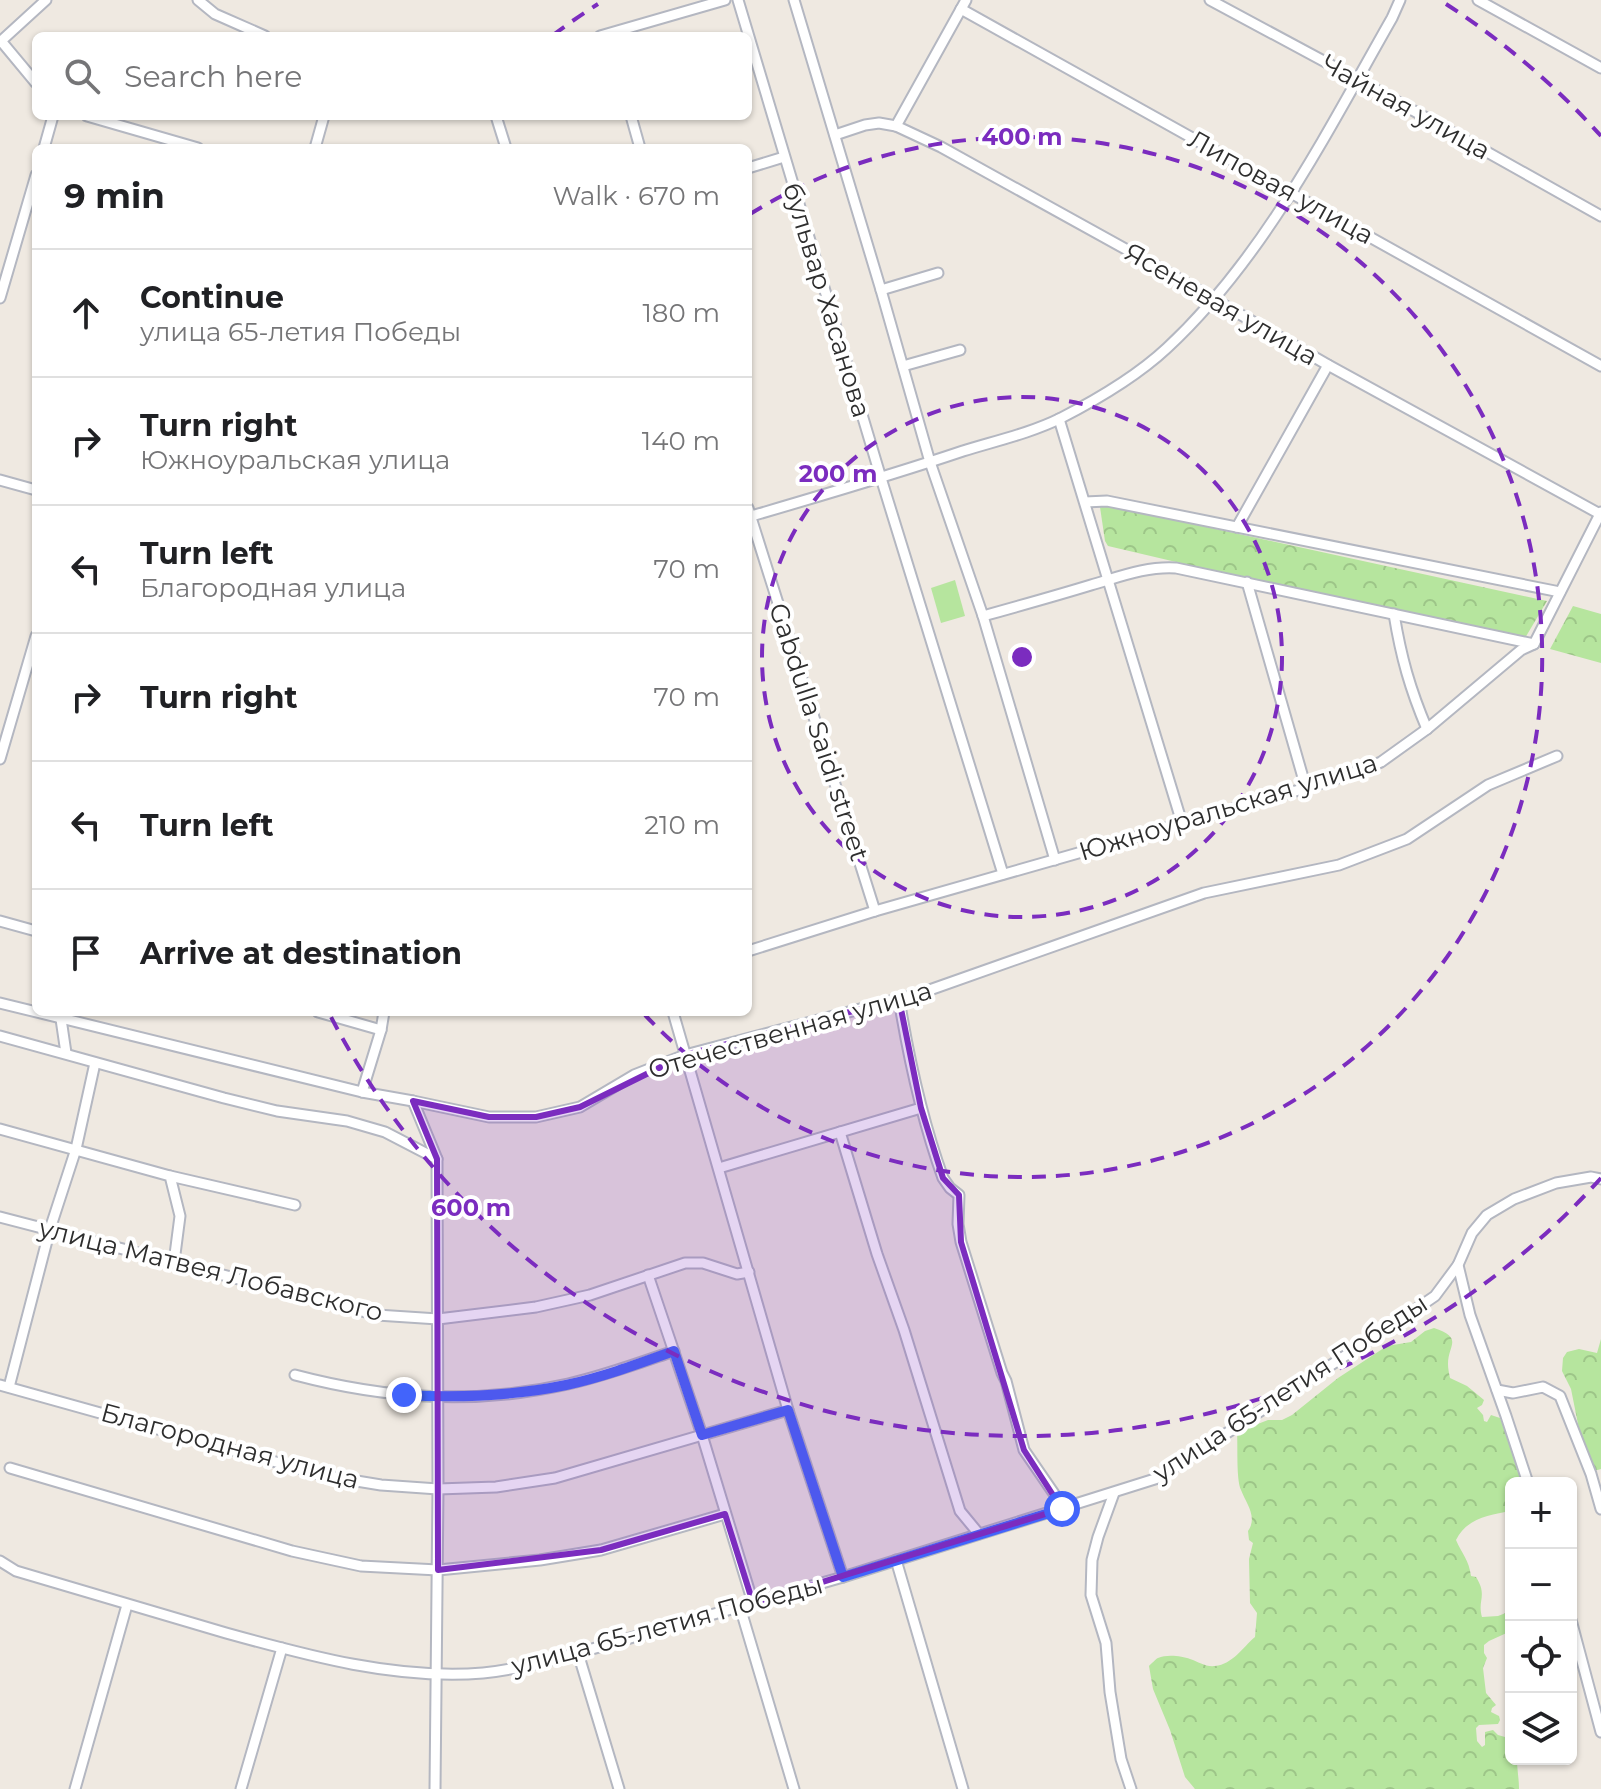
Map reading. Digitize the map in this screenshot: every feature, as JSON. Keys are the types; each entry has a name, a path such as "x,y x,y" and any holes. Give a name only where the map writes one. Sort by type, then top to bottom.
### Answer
{"street":[{"path":"32,78 0,41 46,0"},
{"path":"198,0 215,14 256,32"},
{"path":"615,32 725,0"},
{"name":"бульвар Хасанова","path":"738,0 747,32"},
{"name":"бульвар Хасанова","path":"794,0 930,462 983,616 1055,860"},
{"name":"Чайная улица","path":"1210,0 1601,216"},
{"path":"752,513 881,478 1059,419 1141,370 1167,349 1215,300 1255,247 1291,192 1400,0"},
{"path":"1478,0 1601,68"},
{"path":"896,126 964,5"},
{"name":"Липовая улица","path":"964,5 1601,366"},
{"name":"бульвар Хасанова","path":"752,48 1003,874"},
{"path":"45,144 52,120"},
{"path":"99,120 174,144"},
{"path":"316,144 323,120"},
{"path":"497,120 505,144"},
{"path":"632,120 639,144"},
{"name":"Ясеневая улица","path":"835,135 879,123 896,126 955,154 1328,365 1600,513"},
{"path":"752,167 784,157"},
{"path":"0,298 32,189"},
{"path":"881,290 938,273"},
{"path":"903,366 960,350"},
{"path":"1237,527 1328,365"},
{"path":"1059,419 1182,823"},
{"path":"0,480 32,489"},
{"path":"1085,502 1107,501 1560,592"},
{"name":"Южноуральская улица","path":"752,949 1306,788 1381,762 1427,729 1521,650 1534,644 1600,513"},
{"name":"Gabdulla Saidi street","path":"752,523 875,911"},
{"path":"983,616 1164,567 1534,644"},
{"path":"1247,582 1306,788"},
{"path":"1394,614 1401,657 1427,729"},
{"path":"0,759 32,650"},
{"name":"Отечественная улица","path":"62,1016 362,1092 489,1117 536,1117 580,1107 634,1075 685,1055 921,993 1204,893 1339,865 1407,839 1488,785 1557,756"},
{"path":"0,921 32,930"},
{"path":"899,999 921,1108 943,1178 959,1195 961,1242 1006,1381 1024,1450 1062,1509"},
{"name":"Отечественная улица","path":"0,1003 32,1010"},
{"path":"62,1016 66,1053"},
{"path":"332,1016 381,1030"},
{"path":"362,1092 383,1016"},
{"path":"674,1016 788,1410 843,1577"},
{"path":"0,1036 277,1111 347,1121 385,1132 437,1159"},
{"path":"4,1386 76,1149 95,1063"},
{"path":"413,1101 437,1159 435,1789"},
{"path":"719,1168 921,1108"},
{"path":"0,1129 170,1176 295,1205"},
{"path":"840,1132 960,1511 979,1534"},
{"path":"170,1176 180,1216 174,1262"},
{"name":"улица 65-летия Победы","path":"0,1561 16,1571 127,1605 282,1648 365,1667 437,1674 484,1673 578,1653 843,1577 1158,1478 1435,1296 1458,1265 1472,1233 1487,1215 1514,1199 1556,1183 1591,1177 1601,1179"},
{"name":"улица Матвея Лобавского","path":"0,1217 377,1315 438,1319 549,1304 590,1295 685,1263 703,1263 737,1274 749,1272"},
{"path":"1458,1265 1470,1315 1526,1477"},
{"path":"648,1275 702,1435 753,1603"},
{"path":"295,1375 376,1393 437,1397 489,1395 558,1386 620,1370 674,1351"},
{"name":"Благородная улица","path":"4,1386 326,1476 381,1485 438,1489 496,1487 555,1478 788,1410"},
{"path":"1497,1390 1513,1393 1543,1387 1560,1396 1591,1474 1601,1509"},
{"path":"10,1468 292,1551 361,1566 438,1570 540,1560 601,1550 725,1514"},
{"path":"1114,1493 1092,1560 1091,1595 1106,1643 1121,1759 1131,1789"},
{"path":"896,1560 963,1789"},
{"path":"75,1789 127,1605"},
{"path":"740,1607 794,1789"},
{"path":"1571,1621 1601,1732"},
{"path":"241,1789 282,1648"},
{"path":"578,1653 619,1789"}],"highlighted area":[{"path":"899,999 921,1108 943,1178 959,1195 961,1242 1024,1450 1062,1509 753,1603 725,1514 601,1550 438,1570 437,1159 413,1101 489,1117 536,1117 580,1107 685,1055"}],"green space":[{"path":"1106,505 1547,601 1522,643 1108,546 1100,507"},
{"path":"955,580 965,616 941,623 931,588"},
{"path":"1573,606 1601,614 1601,663 1550,649"},
{"path":"1434,1328 1452,1339 1448,1364 1450,1378 1467,1386 1484,1400 1477,1408 1484,1421 1487,1422 1491,1415 1500,1418 1521,1477 1505,1477 1505,1512 1472,1522 1456,1540 1471,1576 1476,1577 1479,1583 1482,1617 1505,1613 1505,1634 1484,1645 1487,1658 1483,1668 1486,1693 1496,1705 1491,1712 1500,1720 1498,1724 1479,1725 1476,1728 1477,1741 1482,1747 1485,1745 1485,1732 1493,1730 1505,1737 1505,1765 1517,1765 1519,1789 1195,1789 1185,1777 1153,1689 1149,1666 1157,1658 1170,1656 1208,1666 1221,1665 1255,1637 1257,1613 1250,1603 1249,1559 1253,1543 1249,1540 1248,1531 1252,1521 1239,1485 1237,1432 1292,1415 1338,1378 1387,1346 1411,1342"},
{"path":"1601,1339 1601,1469 1594,1471 1583,1449 1571,1389 1562,1371 1567,1352 1579,1349 1597,1353"}],"route":[{"path":"404,1395 489,1395 549,1388 590,1379 674,1351 702,1435 788,1410 843,1577 1062,1509"}]}
